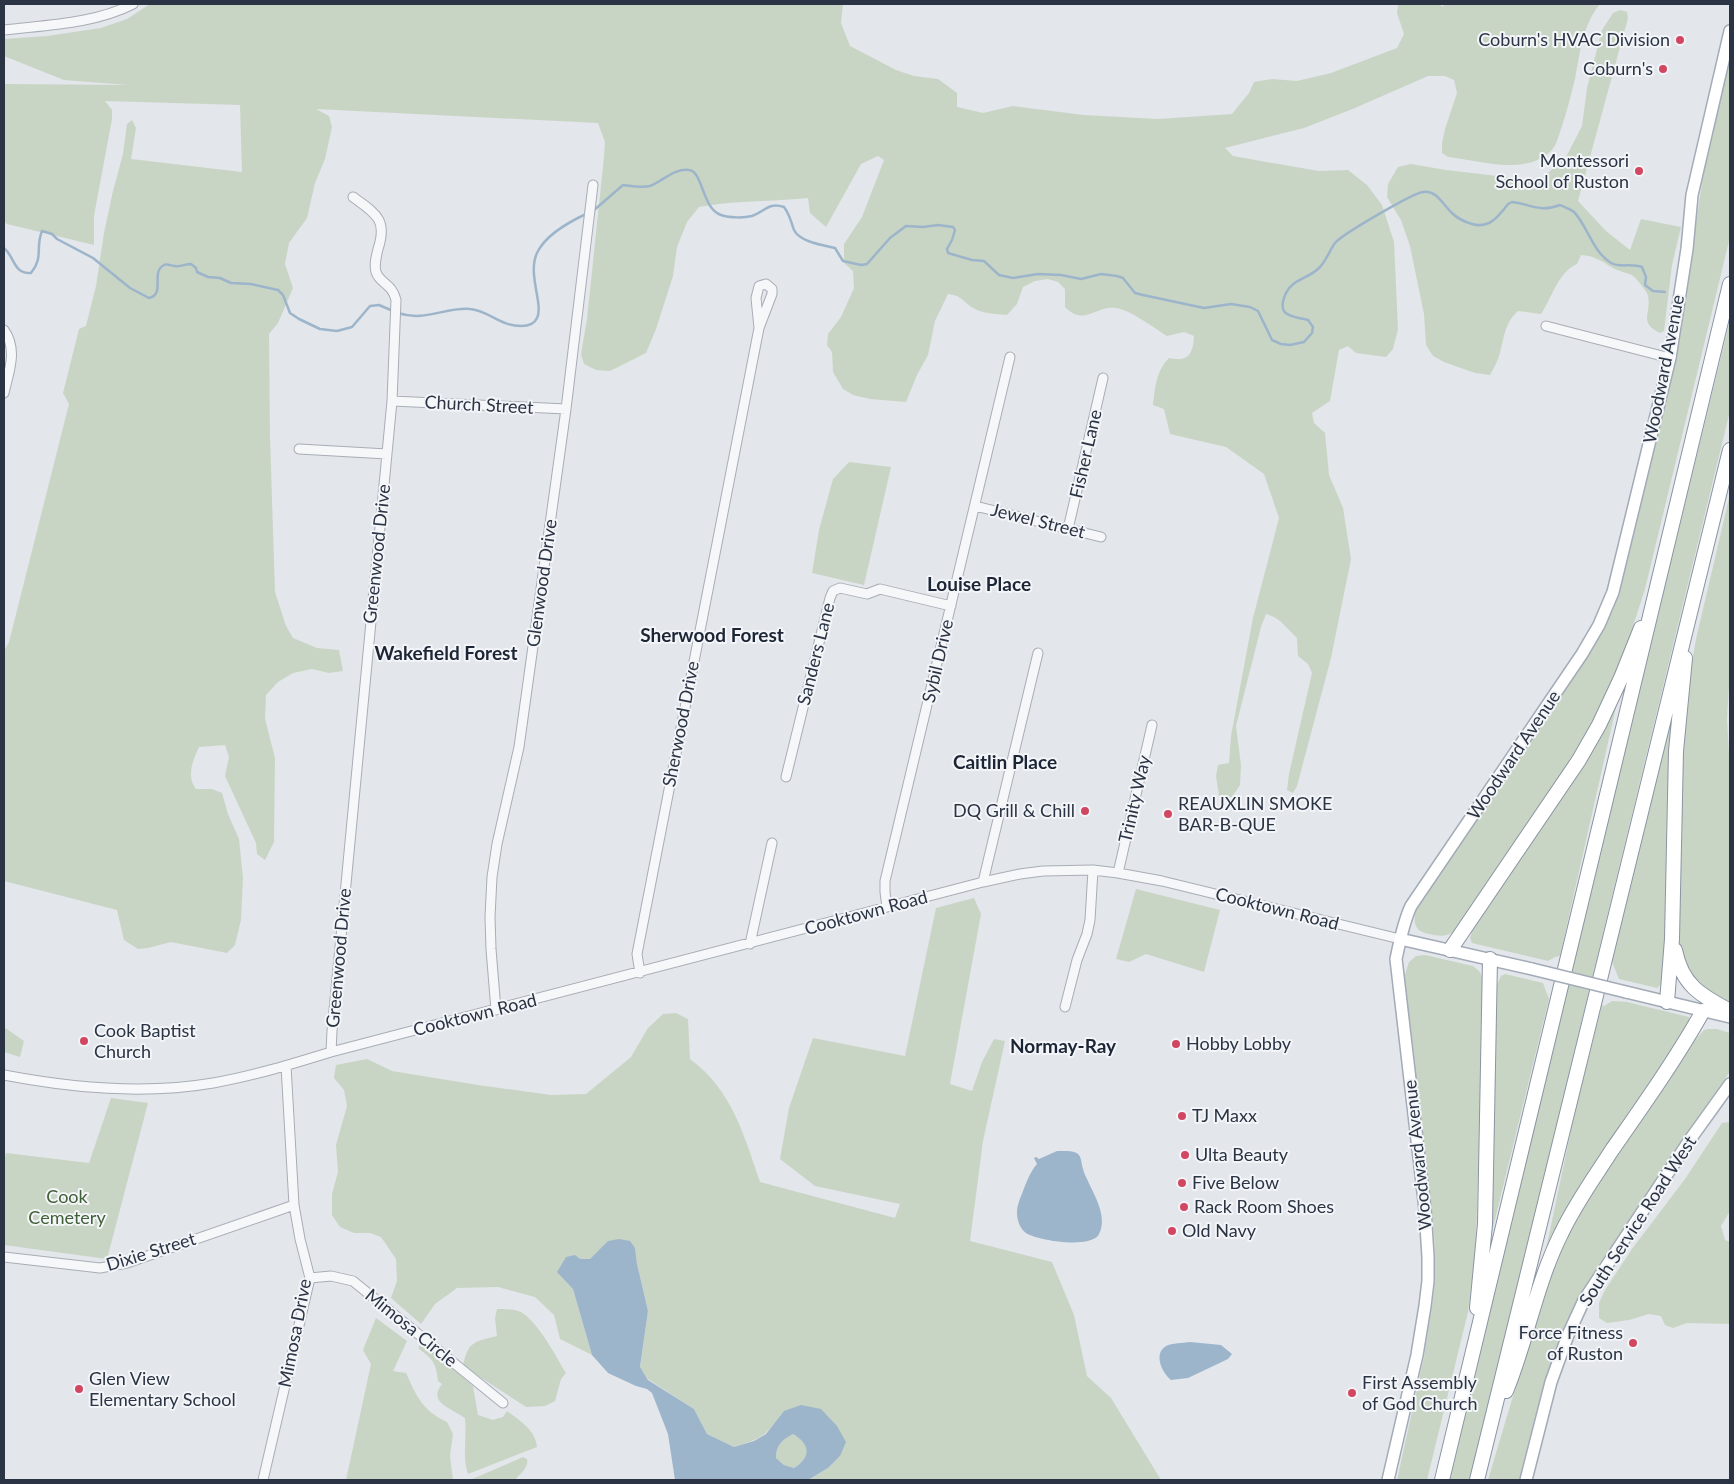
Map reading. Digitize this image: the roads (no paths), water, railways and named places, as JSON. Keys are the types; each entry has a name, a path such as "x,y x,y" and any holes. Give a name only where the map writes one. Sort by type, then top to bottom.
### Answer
{"highway":[{"path":"1442,1480 1730,284"},
{"path":"1477,1480 1694,590 1730,450"},
{"path":"1450,950 1579,760 1600,725 1638,634 1668,546"},
{"path":"1667,1002 1672,939 1676,751 1694,590"},
{"path":"1672,939 1677,963 1691,986 1704,997 1730,1011"},
{"path":"1473,1357 1485,1224 1490,959"},
{"path":"1488,1436 1515,1367 1539,1288 1560,1234 1579,1200 1672,1063 1703,1011"}],"main road":[{"name":"Woodward Avenue","path":"1388,1480 1417,1355 1428,1281 1425,1209 1396,959 1400,939 1405,919 1411,906 1566,678 1600,624 1613,592 1670,358 1687,249 1692,195 1730,31"},
{"name":"Cooktown Road","path":"1400,939 1730,1017"},
{"name":"South Service Road West","path":"1526,1480 1551,1382 1568,1335 1584,1300 1689,1141 1730,1084"}],"street":[{"path":"4,30 89,19 133,4"},
{"name":"Glenwood Drive","path":"496,1010 490,917 492,877 496,844 519,747 566,409 593,185"},
{"name":"Greenwood Drive","path":"331,1052 392,401 396,300 394,291 378,276 376,271 375,260 383,232 381,222 372,211 353,197"},
{"path":"1546,326 1670,358"},
{"name":"Sherwood Drive","path":"640,973 637,954 759,328"},
{"path":"4,330 12,349 12,358 4,393"},
{"name":"Sybil Drive","path":"887,907 885,884 1010,357"},
{"name":"Fisher Lane","path":"1068,529 1103,378"},
{"name":"Church Street","path":"392,401 566,409"},
{"path":"299,449 387,454"},
{"name":"Jewel Street","path":"975,506 1101,537"},
{"name":"Sanders Lane","path":"786,778 830,598 834,591 840,588 867,594 880,589 951,606"},
{"path":"983,882 1038,653"},
{"name":"Trinity Way","path":"1118,873 1152,725"},
{"path":"750,944 772,843"},
{"path":"1065,1007 1090,920 1093,870"},
{"name":"Cooktown Road","path":"4,1075 68,1086 114,1089 173,1088 213,1083 286,1066 331,1052 640,973 983,882 1043,871 1093,870 1118,873 1182,886 1400,939"},
{"name":"Mimosa Drive","path":"263,1480 310,1278 294,1205 286,1066"},
{"name":"Dixie Street","path":"4,1257 100,1268 118,1265 294,1205"},
{"name":"Mimosa Circle","path":"310,1278 332,1276 353,1282 503,1403"}],"water":[{"path":"1057,1151 1074,1152 1080,1156 1101,1213 1101,1227 1099,1234 1094,1239 1064,1242 1041,1239 1026,1233 1019,1224 1017,1216 1018,1205 1032,1170 1037,1164 1034,1158 1039,1159"},
{"path":"619,1239 630,1241 635,1248 648,1311 640,1367 648,1380 694,1409 707,1434 734,1447 754,1441 766,1434 784,1411 801,1405 821,1409 837,1426 846,1442 840,1456 828,1468 808,1480 675,1480 668,1434 652,1393 647,1389 608,1373 592,1355 573,1289 557,1272 566,1257 575,1255 580,1259 590,1259 608,1241","holes":["793,1434 799,1438 807,1451 804,1460 794,1468 784,1465 776,1458 778,1446"]},
{"path":"1190,1342 1221,1345 1232,1354 1228,1359 1188,1378 1171,1380 1160,1363 1159,1358 1162,1349 1168,1345"}],"waterway":[{"path":"593,211 623,185 650,186 673,173 689,170 694,172 697,177 710,206 721,215 745,217 757,214 771,206 784,207 797,234 812,242 835,248 843,261 861,265 867,264 890,238 906,226 923,227 938,225 953,227 955,230 947,249 948,253 972,260 984,261 999,275 1013,278 1038,274 1061,275 1081,279 1101,274 1117,276 1123,278 1135,293 1143,295 1204,308 1231,304 1250,307 1258,311 1272,340 1290,345 1304,342 1312,333 1313,327 1308,320 1291,316 1284,311 1283,301 1289,288 1318,269 1335,243 1340,239 1392,206 1417,194 1428,192 1436,196 1456,217 1478,225 1493,221 1512,202 1541,208 1560,205 1574,212 1579,217 1594,245 1604,258 1615,264 1642,267 1646,277 1645,285 1653,291 1665,292"},
{"path":"398,313 417,316 470,309 513,325 523,326 532,324 539,312 534,278 535,259 538,251 553,234 586,214"},
{"path":"4,248 17,268 25,273 31,273 37,262 42,231 52,234 57,239 93,258 130,288 149,298 157,292 160,268 166,264 177,266 191,264 196,268 197,272 208,277 220,278 231,283 251,284 278,290 283,295 290,313 320,329 337,331 352,327 370,306 379,305 393,311"}],"place":[{"name":"Coburn's HVAC Division","path":"1680,40"},
{"name":"Coburn's","path":"1663,69"},
{"name":"Montessori School of Ruston","path":"1639,171"},
{"name":"DQ Grill & Chill","path":"1085,811"},
{"name":"REAUXLIN SMOKE BAR-B-QUE","path":"1168,814"},
{"name":"Cook Baptist Church","path":"84,1041"},
{"name":"Hobby Lobby","path":"1176,1044"},
{"name":"TJ Maxx","path":"1182,1116"},
{"name":"Ulta Beauty","path":"1185,1155"},
{"name":"Five Below","path":"1182,1183"},
{"name":"Rack Room Shoes","path":"1184,1207"},
{"name":"Old Navy","path":"1172,1231"},
{"name":"Force Fitness of Ruston","path":"1633,1343"},
{"name":"Glen View Elementary School","path":"79,1389"},
{"name":"First Assembly of God Church","path":"1352,1393"}],"district":[{"name":"Louise Place","path":"979,584"},
{"name":"Sherwood Forest","path":"712,635"},
{"name":"Wakefield Forest","path":"446,653"},
{"name":"Caitlin Place","path":"1005,762"},
{"name":"Normay-Ray","path":"1063,1046"}],"park label":[{"name":"Cook Cemetery","path":"67,1207"}]}
